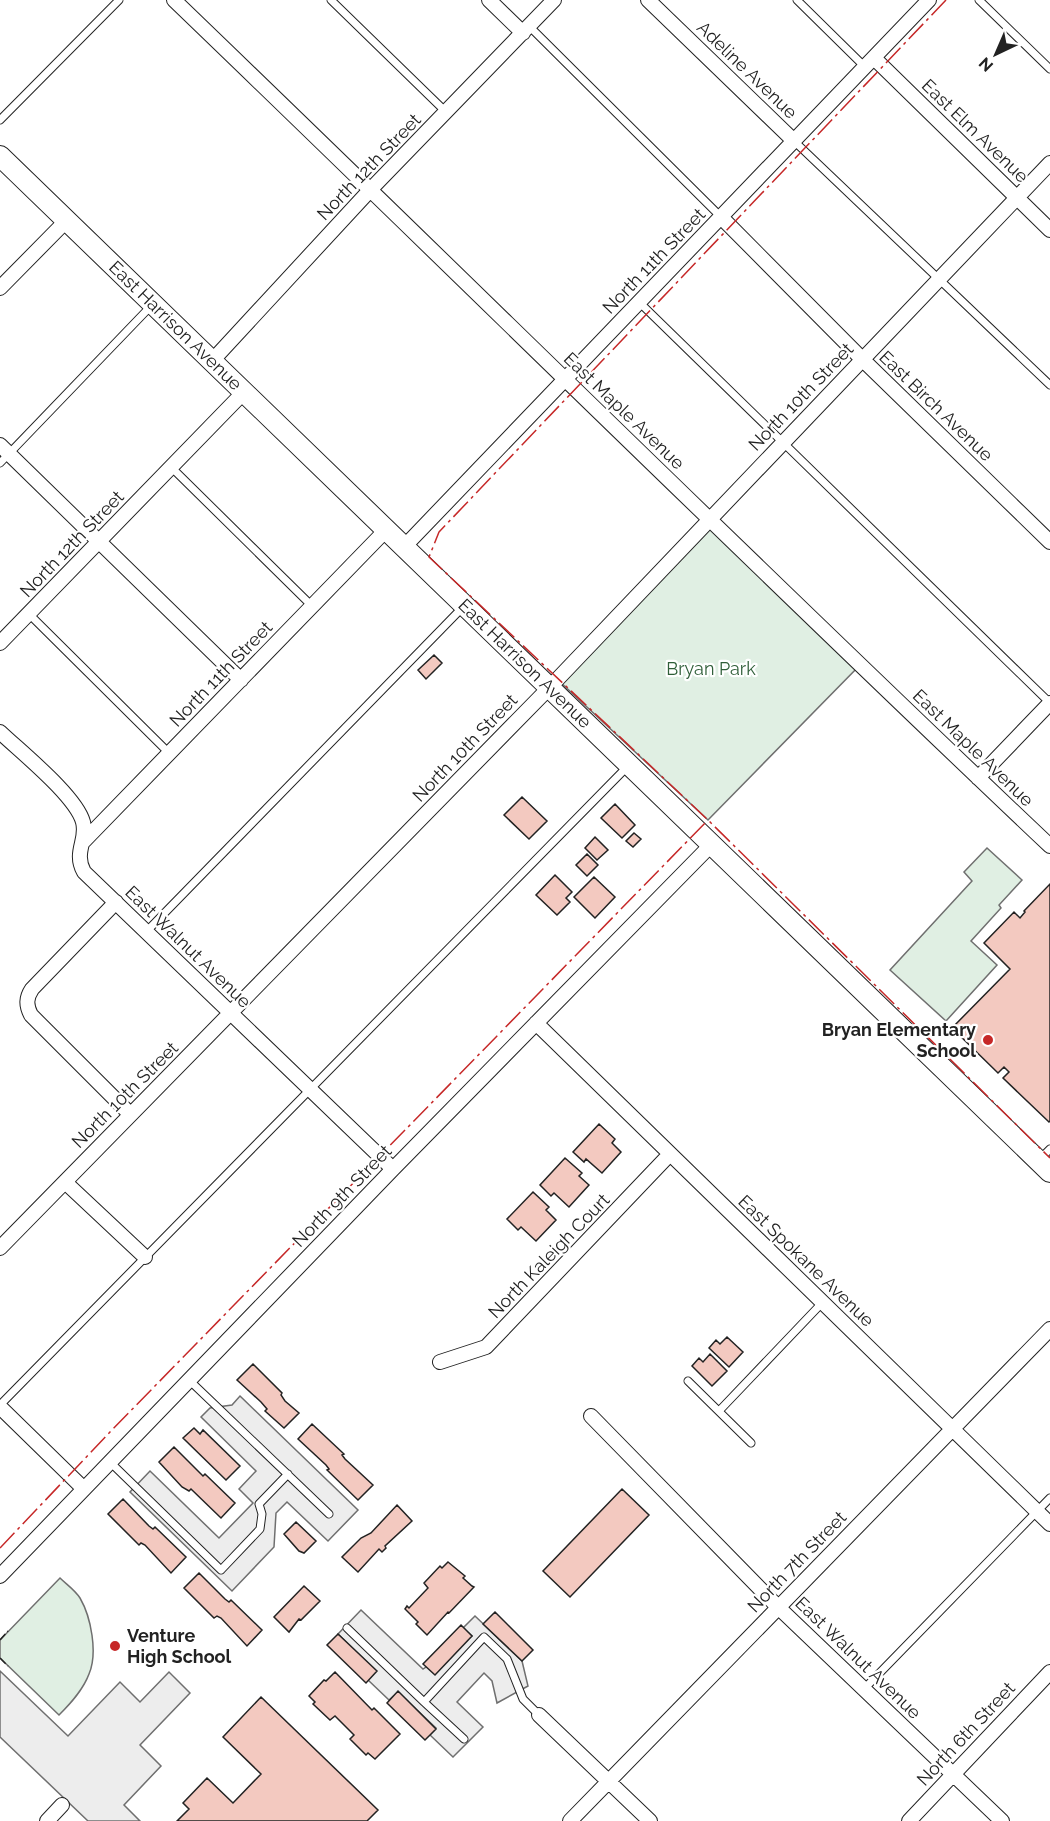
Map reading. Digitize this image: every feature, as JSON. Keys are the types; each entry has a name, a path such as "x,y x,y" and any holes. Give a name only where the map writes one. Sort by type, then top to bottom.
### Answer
{"street":[{"name":"East Maple Avenue","path":"174,0 708,519 1050,846"},
{"path":"489,0 526,30"},
{"name":"North 12th Street","path":"212,361 371,189 554,0"},
{"name":"Adeline Avenue","path":"648,0 794,141"},
{"name":"North 11th Street","path":"404,547 929,0"},
{"name":"East Elm Avenue","path":"870,62 1050,230"},
{"name":"East Harrison Avenue","path":"0,156 712,844 1046,1160"},
{"name":"North 10th Street","path":"0,1248 550,687 1050,163"},
{"name":"East Birch Avenue","path":"721,217 862,359 1050,542"},
{"path":"0,288 67,220"},
{"name":"North 12th Street","path":"0,643 244,392"},
{"path":"3,454 99,542 241,680"},
{"name":"North 11th Street","path":"82,843 386,530"},
{"path":"978,778 1050,703"},
{"name":"East Walnut Avenue","path":"0,732 78,810 83,822 82,843 78,857 84,872 393,1169"},
{"name":"North 9th Street","path":"0,1576 393,1169 712,844"},
{"path":"116,902 32,988 27,999 27,1007 31,1015 130,1114"},
{"name":"East Spokane Avenue","path":"536,1023 1050,1524"},
{"name":"North Kaleigh Court","path":"440,1362 486,1347 670,1154"},
{"path":"65,1182 145,1257"},
{"name":"North 7th Street","path":"570,1821 1050,1329"},
{"path":"0,1406 84,1489"},
{"name":"East Walnut Avenue","path":"591,1416 778,1607 1002,1821"},
{"name":"North 6th Street","path":"909,1821 1050,1671"},
{"path":"539,1715 650,1821"},
{"path":"47,1821 62,1805"}],"lane":[{"path":"0,120 119,0"},
{"path":"331,0 446,112"},
{"path":"797,0 870,62"},
{"path":"979,0 1050,69"},
{"path":"526,30 721,217"},
{"path":"794,141 1050,385"},
{"path":"639,302 1050,703"},
{"path":"3,454 153,304"},
{"path":"171,467 312,606"},
{"path":"146,932 464,605"},
{"path":"28,614 169,753"},
{"path":"0,1406 630,765"},
{"path":"718,1411 822,1303"},
{"path":"189,1380 329,1514"},
{"path":"688,1381 751,1443"},
{"path":"110,1462 221,1570 260,1529 262,1514 259,1504 288,1474"},
{"path":"864,1689 1050,1498"},
{"path":"347,1628 464,1739"},
{"path":"424,1702 484,1637 507,1659 523,1699 539,1715"}],"green space":[{"name":"Bryan Park","path":"708,519 860,665 708,820 558,680"},
{"path":"987,848 1022,880 999,905 1001,908 971,941 997,965 946,1021 890,970 972,881 964,872"},
{"path":"60,1578 76,1592 84,1606 92,1635 93,1656 89,1674 83,1685 59,1715 0,1658 0,1640"}],"shaded area":[{"path":"240,1396 358,1510 328,1541 287,1502 276,1513 274,1547 232,1591 130,1492 150,1471 219,1538 253,1503 239,1489 256,1471 201,1417 210,1408 232,1405"},
{"path":"361,1610 423,1669 472,1636 463,1628 475,1616 522,1661 528,1686 497,1703 492,1681 484,1673 457,1702 483,1727 453,1757 430,1735 436,1728 398,1692 389,1700 368,1680 376,1671 338,1634"},
{"path":"0,1671 68,1736 120,1682 140,1702 169,1672 190,1693 140,1745 161,1766 124,1805 140,1821 88,1821 0,1737"}],"building":[{"path":"434,655 442,663 426,679 418,670"},
{"path":"522,797 547,821 529,839 504,815"},
{"path":"615,804 635,825 622,838 601,818"},
{"path":"634,833 641,839 633,847 626,841"},
{"path":"595,837 608,850 597,860 585,848"},
{"path":"587,854 598,865 587,876 576,865"},
{"path":"555,875 572,892 566,898 570,902 557,915 536,895"},
{"path":"594,877 615,897 595,918 574,897"},
{"path":"1050,884 1049,1122 1003,1078 1009,1072 1004,1067 998,1073 952,1028 1010,969 984,943 1014,912 1020,918"},
{"path":"599,1124 615,1139 612,1143 621,1152 602,1173 586,1159 584,1162 573,1152"},
{"path":"565,1158 582,1173 579,1176 589,1185 569,1207 554,1193 551,1196 540,1185"},
{"path":"533,1192 549,1207 546,1210 556,1220 536,1241 521,1227 518,1230 507,1219"},
{"path":"727,1337 743,1352 729,1367 709,1348 716,1340 720,1344"},
{"path":"710,1354 727,1371 712,1386 692,1366 699,1358 703,1362"},
{"path":"253,1364 282,1393 285,1401 299,1413 284,1428 237,1380"},
{"path":"312,1424 373,1485 358,1500 298,1439"},
{"path":"194,1428 200,1434 203,1430 240,1466 226,1480 183,1438"},
{"path":"174,1447 235,1503 221,1518 191,1489 189,1491 182,1487 159,1462"},
{"path":"622,1489 649,1515 570,1597 543,1571"},
{"path":"123,1499 149,1526 153,1529 155,1527 186,1557 171,1573 145,1545 141,1543 139,1545 108,1514"},
{"path":"397,1505 412,1521 385,1546 382,1552 379,1549 358,1572 342,1557 361,1538 371,1533"},
{"path":"296,1522 316,1541 304,1553 299,1551 284,1534"},
{"path":"448,1562 474,1587 427,1635 405,1609 407,1606 409,1608 428,1588 424,1583 440,1566 442,1568"},
{"path":"199,1573 225,1599 229,1602 231,1600 262,1630 247,1646 221,1618 217,1616 214,1618 184,1588"},
{"path":"304,1586 320,1601 301,1620 299,1619 289,1632 274,1617"},
{"path":"495,1612 533,1650 522,1661 483,1624"},
{"path":"461,1625 472,1636 435,1675 423,1664"},
{"path":"338,1634 377,1671 366,1683 327,1645"},
{"path":"335,1672 372,1710 374,1708 400,1734 375,1759 368,1753 366,1755 350,1739 354,1735 335,1716 330,1720 313,1704 315,1702 309,1696"},
{"path":"398,1691 436,1729 425,1740 387,1703"},
{"path":"261,1697 378,1810 367,1821 177,1821 189,1809 183,1803 207,1778 233,1803 261,1774 223,1737"}],"fence":[{"path":"0,1640 8,1631"},
{"path":"0,1658 8,1666"}],"power":[{"path":"946,0 439,532 429,557 708,820 1050,1158"},
{"path":"0,1548 110,1432 708,820"}],"place":[{"name":"Bryan Elementary School","path":"988,1040"},
{"name":"Venture High School","path":"115,1646"}]}
